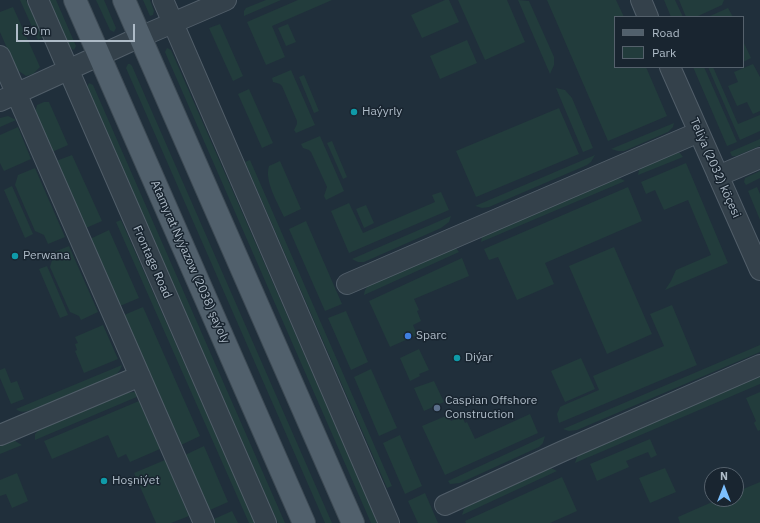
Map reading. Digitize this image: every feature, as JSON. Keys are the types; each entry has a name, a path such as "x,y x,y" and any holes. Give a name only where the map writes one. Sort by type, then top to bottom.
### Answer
{"main road":[{"name":"Atamyrat Nyýazow (2038) şaýoly","path":"76,0 304,523"},
{"path":"124,0 352,523"}],"street":[{"name":"Frontage Road","path":"38,0 266,523"},
{"path":"163,0 389,523"},
{"path":"8,98 140,37 226,0"},
{"path":"641,0 648,16"},
{"path":"0,56 8,98 140,376 204,523"},
{"name":"Teliýa (2032) köçesi","path":"670,68 760,270"},
{"path":"347,284 699,132"},
{"path":"718,176 760,158"},
{"path":"445,504 760,365"},
{"path":"0,435 140,376"}],"green space":[{"path":"20,0 26,0 43,37 38,40"},
{"path":"49,0 56,0 76,46 74,50 70,48"},
{"path":"96,0 104,0 116,28 114,32 110,30"},
{"path":"143,0 150,0 154,11 153,15 150,16"},
{"path":"266,0 281,0 244,16 244,11 246,8"},
{"path":"298,0 332,0 272,26 285,57 266,65 247,22"},
{"path":"445,0 449,0 459,22 422,38 411,15"},
{"path":"458,0 507,0 525,42 485,60"},
{"path":"518,0 529,1 554,57 554,65 550,74"},
{"path":"547,0 616,0 624,16 614,16 614,68 646,68 667,116 608,141"},
{"path":"664,0 675,0 683,16 671,16"},
{"path":"679,0 724,0 722,5 698,16 686,16"},
{"path":"13,7 40,67 33,74 26,76 16,69 0,32 0,12"},
{"path":"728,8 732,16 710,16"},
{"path":"220,24 243,76 233,81 209,28"},
{"path":"288,24 296,42 286,46 278,28"},
{"path":"467,40 477,63 440,79 430,56"},
{"path":"744,43 751,58 744,62"},
{"path":"167,48 171,50 378,523 371,523 165,52"},
{"path":"128,64 132,66 332,523 325,523 126,68"},
{"path":"753,64 760,77 760,111 753,114 747,102 737,106 728,86 738,82 734,72"},
{"path":"693,68 704,68 737,142 727,146"},
{"path":"708,68 713,68 738,124 760,115 760,131 740,140"},
{"path":"291,70 315,125 296,133 294,130 297,121 282,86 273,82 272,78"},
{"path":"304,75 319,111 314,113 299,77"},
{"path":"89,83 93,85 285,523 278,523 87,87"},
{"path":"556,88 565,90 572,98 593,148 583,152"},
{"path":"249,89 273,143 262,148 238,94"},
{"path":"44,102 49,102 68,145 52,152 35,113 37,105"},
{"path":"559,108 579,154 476,197 456,151"},
{"path":"8,116 16,120 0,127 0,118"},
{"path":"674,123 673,127 668,132 624,151 611,149"},
{"path":"18,127 31,159 4,171 0,163 0,135"},
{"path":"320,136 344,191 326,200 324,196 327,187 311,152 303,148 301,144"},
{"path":"760,139 760,146 736,156 732,156 730,152"},
{"path":"332,141 347,177 343,179 327,143"},
{"path":"676,153 680,153 683,157 638,175 639,170 642,168"},
{"path":"72,155 102,221 86,228 56,161"},
{"path":"595,155 591,162 587,165 489,207 482,208 475,206"},
{"path":"250,160 392,486 387,488 245,162"},
{"path":"280,161 301,209 284,217 272,192 268,178 269,166"},
{"path":"686,163 728,263 665,290 676,270 711,255 688,200 664,210 655,190 646,194 641,182"},
{"path":"35,168 65,237 48,244 44,235 35,231 15,185 18,175"},
{"path":"760,171 760,178 746,185 744,182 745,178"},
{"path":"613,178 619,178 625,181 481,242 482,237"},
{"path":"12,186 33,234 25,238 4,190"},
{"path":"628,187 642,221 545,263 554,284 517,300 498,257 489,260 484,249"},
{"path":"757,187 760,194 760,220 748,191"},
{"path":"441,192 449,210 349,253 331,211 349,203 363,233 435,202 432,195"},
{"path":"366,205 374,223 364,228 356,209"},
{"path":"451,216 449,222 441,228 364,262 358,262 352,259"},
{"path":"121,220 255,523 249,523 116,222"},
{"path":"306,221 342,304 325,311 289,229"},
{"path":"109,230 139,298 120,306 90,239"},
{"path":"69,246 98,312 81,320 79,316 70,312 50,267 53,257 52,253"},
{"path":"614,247 652,334 607,354 569,266"},
{"path":"451,248 456,248 459,252 364,295 368,286"},
{"path":"462,258 469,276 414,299 419,310 417,311 421,321 413,325 417,335 390,347 369,301"},
{"path":"47,266 68,315 60,318 39,269"},
{"path":"672,305 697,365 559,423 557,414 560,407 599,390 593,376 664,346 650,314"},
{"path":"143,307 200,436 181,445 124,315"},
{"path":"346,311 368,362 351,370 328,318"},
{"path":"103,325 118,359 84,373 75,351 77,350 75,344 78,343 75,337"},
{"path":"760,345 760,352 577,430 569,431 563,429"},
{"path":"419,349 429,370 419,374 420,376 410,381 400,358"},
{"path":"581,358 595,389 565,402 551,371"},
{"path":"122,365 115,376 32,410 22,412 16,409"},
{"path":"5,368 11,383 17,381 24,399 11,404 0,378 0,370"},
{"path":"371,369 397,428 379,436 354,377"},
{"path":"760,376 760,384 575,463 577,457 582,452"},
{"path":"434,381 444,402 424,411 414,388"},
{"path":"137,392 139,396 35,440 35,434 42,427 122,393"},
{"path":"760,392 760,430 758,431 754,423 756,421 746,398"},
{"path":"139,401 160,449 130,462 126,454 118,458 108,435 52,459 44,441"},
{"path":"530,414 538,433 445,475 422,426 448,415 451,421 462,416 465,423 467,422 475,439"},
{"path":"400,435 422,486 405,494 383,443"},
{"path":"545,436 543,443 539,447 460,483 450,484 448,481"},
{"path":"650,439 657,455 651,458 648,452 626,461 629,467 597,481 590,464"},
{"path":"8,441 15,441 22,445 0,454 0,445"},
{"path":"204,446 228,502 210,510 185,455"},
{"path":"165,460 189,516 171,523 156,523 134,473"},
{"path":"551,468 557,471 462,515 464,509 469,505"},
{"path":"665,468 676,492 650,503 639,478"},
{"path":"17,473 28,501 12,508 6,494 0,496 0,480"},
{"path":"562,477 577,511 550,523 466,523 465,521"},
{"path":"760,482 760,523 680,523 678,517 704,506 704,507 744,507 744,489"},
{"path":"425,493 438,523 418,523 408,501"},
{"path":"232,511 238,523 215,523 214,519"}],"place":[{"name":"Haýyrly","path":"354,112"},
{"name":"Perwana","path":"15,256"},
{"name":"Sparc","path":"408,336"},
{"name":"Diýar","path":"457,358"},
{"name":"Caspian Offshore Construction","path":"437,408"},
{"name":"Hoşniýet","path":"104,481"}]}
